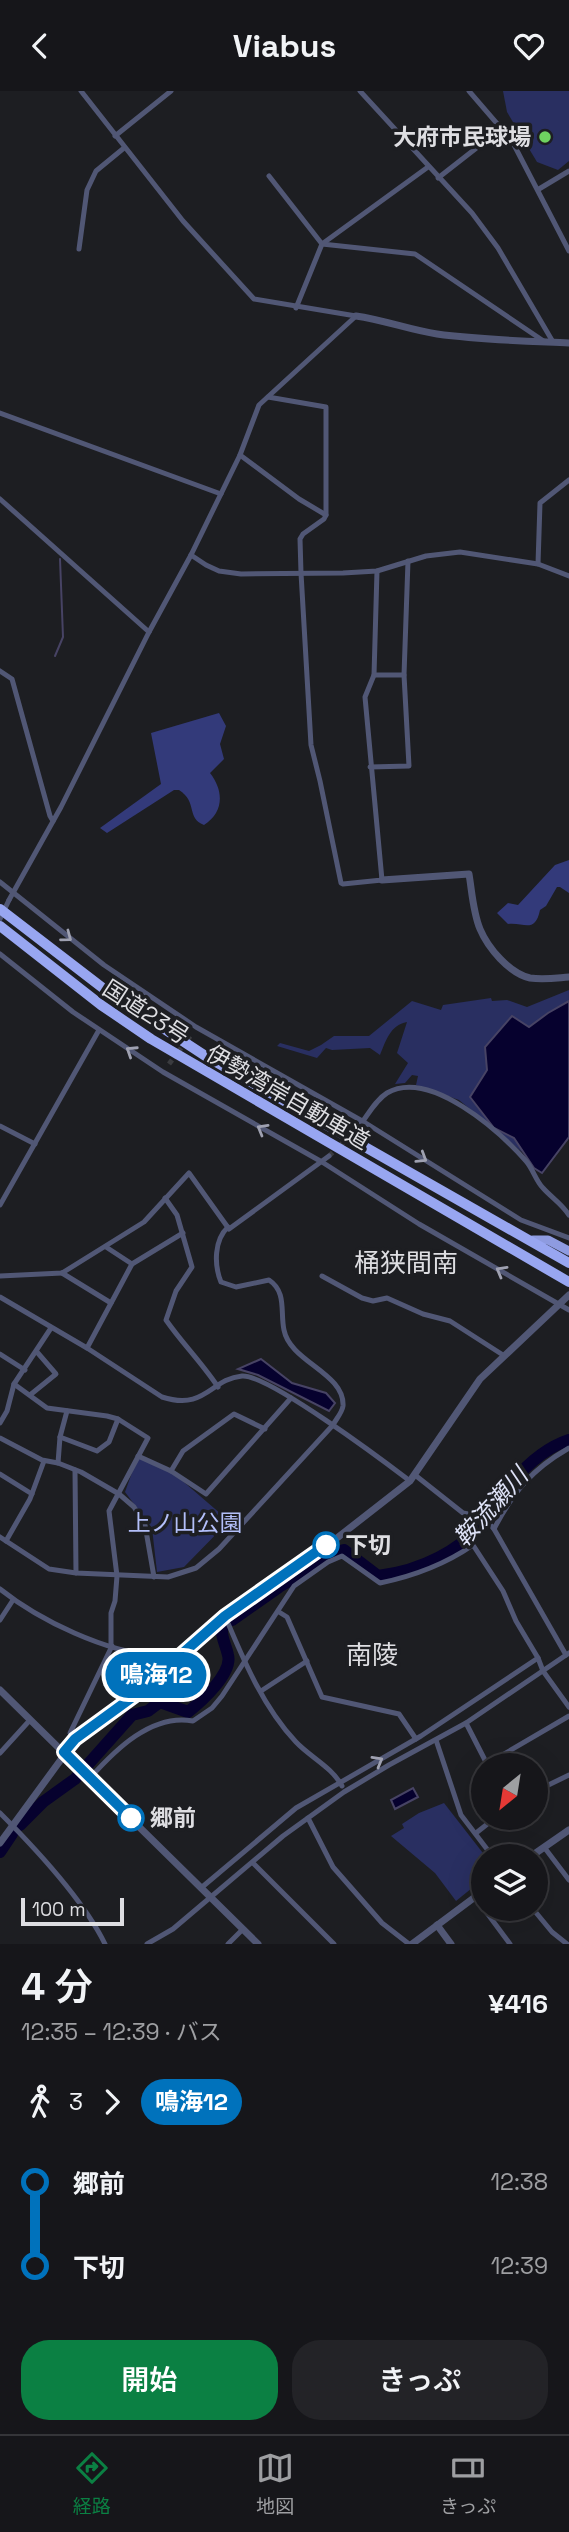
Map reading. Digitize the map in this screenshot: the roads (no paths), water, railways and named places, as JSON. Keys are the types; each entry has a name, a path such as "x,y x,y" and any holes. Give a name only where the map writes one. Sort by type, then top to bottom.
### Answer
{"highway":[{"name":"国道23号","path":"3,905 69,961 172,1033 569,1261"},
{"name":"伊勢湾岸自動車道","path":"3,905 108,992 206,1057 569,1261"},
{"name":"伊勢湾岸自動車道","path":"0,927 101,1005 151,1039 569,1283"},
{"path":"533,1240 548,1240 569,1251"}],"street":[{"path":"80,91 183,221 254,299 377,319 435,334 569,343"},
{"path":"115,136 171,91"},
{"path":"360,91 472,213 498,248 549,342"},
{"path":"469,91 512,141 569,251"},
{"path":"438,178 502,128"},
{"path":"79,249 87,190 96,171 124,148"},
{"path":"296,307 322,244 428,167"},
{"path":"538,189 569,171"},
{"path":"269,176 322,244 415,254 549,342"},
{"path":"0,919 3,905 13,894 53,821 191,555 240,455 260,405 356,316"},
{"path":"268,397 326,407 326,515 300,539 301,573 311,745 341,883 469,874 480,929 488,944 508,966 527,977 569,977"},
{"path":"0,412 221,494"},
{"path":"240,455 299,499 326,515"},
{"path":"538,564 540,503 569,480"},
{"path":"0,499 149,632"},
{"path":"191,555 219,571 241,574 377,571 426,556 460,552 538,564 569,576"},
{"path":"370,767 409,766 404,675 408,561"},
{"path":"377,571 374,675 365,697 382,880"},
{"path":"0,671 12,678 53,821"},
{"path":"374,675 404,675"},
{"path":"0,882 103,965 196,1027 364,1122 521,1220 569,1238"},
{"path":"0,954 99,1030 163,1072 322,1162 419,1224 569,1310"},
{"path":"191,1034 196,1027"},
{"path":"0,1205 99,1030"},
{"path":"163,1072 169,1064"},
{"path":"356,1130 388,1093 414,1089 443,1095 463,1105 516,1150 543,1189 561,1203 569,1215"},
{"path":"0,1126 35,1144"},
{"path":"0,1537 49,1569 117,1576 168,1577 196,1567 219,1549 333,1425 341,1412 342,1396 327,1377 290,1346 284,1330 282,1297 277,1287 269,1280 236,1287 221,1282 216,1269 220,1236 228,1227 329,1156"},
{"path":"0,1276 62,1273 144,1222 190,1173 228,1227"},
{"path":"165,1198 177,1215 192,1267 176,1291 166,1319 218,1387"},
{"path":"87,1348 132,1264 183,1233"},
{"path":"106,1247 132,1264"},
{"path":"62,1273 111,1304"},
{"path":"322,1276 362,1298 373,1301 387,1298 423,1314 450,1321 503,1355"},
{"path":"0,1841 75,1739 134,1696 183,1650 225,1616 337,1538 412,1478 480,1379 569,1295"},
{"path":"0,1297 87,1348 162,1397 194,1400 239,1376 248,1376 333,1425 463,1513 484,1517 494,1529 568,1654 466,1723 344,1792 282,1836 173,1929 147,1944"},
{"path":"0,1423 7,1411 14,1384 51,1328"},
{"path":"30,1395 56,1374 37,1352"},
{"path":"0,1354 25,1370"},
{"path":"14,1384 47,1408 118,1419 148,1438 109,1511 117,1576 111,1613 112,1646 70,1733 75,1739"},
{"path":"138,1457 171,1471 206,1494 290,1398"},
{"path":"0,1407 7,1411"},
{"path":"58,1463 60,1437 67,1411"},
{"path":"171,1471 183,1451 234,1414 265,1429"},
{"path":"60,1437 97,1451 110,1442 118,1419"},
{"path":"0,1438 44,1461 75,1470 119,1494 134,1507 145,1525 154,1577"},
{"path":"494,1529 514,1492 569,1448"},
{"path":"6,1541 32,1494 44,1461"},
{"path":"75,1470 76,1573"},
{"path":"0,1474 32,1494"},
{"path":"85,1773 149,1729 182,1719 193,1721 212,1708 245,1663 294,1586 342,1556 380,1583 452,1560 473,1545 503,1591 543,1671 569,1707"},
{"path":"0,1589 13,1600 54,1624 112,1646 159,1656 183,1650"},
{"path":"0,1620 13,1600"},
{"path":"279,1612 287,1617 322,1697 399,1714 416,1739"},
{"path":"225,1616 245,1663 273,1713 296,1742 341,1783 344,1792"},
{"path":"201,1888 296,1808 416,1739 538,1658"},
{"path":"261,1691 307,1661"},
{"path":"0,1689 258,1944"},
{"path":"507,1753 569,1716"},
{"path":"0,1753 30,1720"},
{"path":"466,1723 481,1753"},
{"path":"436,1740 455,1803 484,1844"},
{"path":"548,1785 569,1775"},
{"path":"0,1813 94,1921 105,1944"},
{"path":"308,1818 333,1867 382,1923 410,1944 471,1899"},
{"path":"548,1844 569,1830"},
{"path":"548,1852 569,1879"},
{"path":"253,1863 334,1944"},
{"path":"492,1921 510,1944"},
{"path":"543,1921 567,1944"},
{"path":"437,1925 450,1944"},
{"path":"228,1944 243,1929"}],"waterway":[{"path":"55,656 63,637 60,559"},
{"name":"鞍流瀬川","path":"232,1620 336,1552 344,1550 378,1576 410,1569 439,1557 478,1529 524,1469 550,1449 569,1440"},
{"name":"鞍流瀬川","path":"20,1825 43,1802 75,1779 132,1715 148,1711 160,1702 188,1712 215,1687 228,1662 222,1628"},
{"name":"鞍流瀬川","path":"0,1852 12,1834"}],"tunnel":[{"path":"169,1064 191,1035"},
{"path":"329,1156 350,1136"}],"place":[{"name":"大府市民球場","path":"545,137"},
{"name":"下切","path":"326,1545"},
{"name":"郷前","path":"131,1818"}],"district":[{"name":"桶狭間南","path":"406,1263"},
{"name":"南陵","path":"372,1655"}],"park label":[{"name":"上ノ山公園","path":"185,1523"}]}
